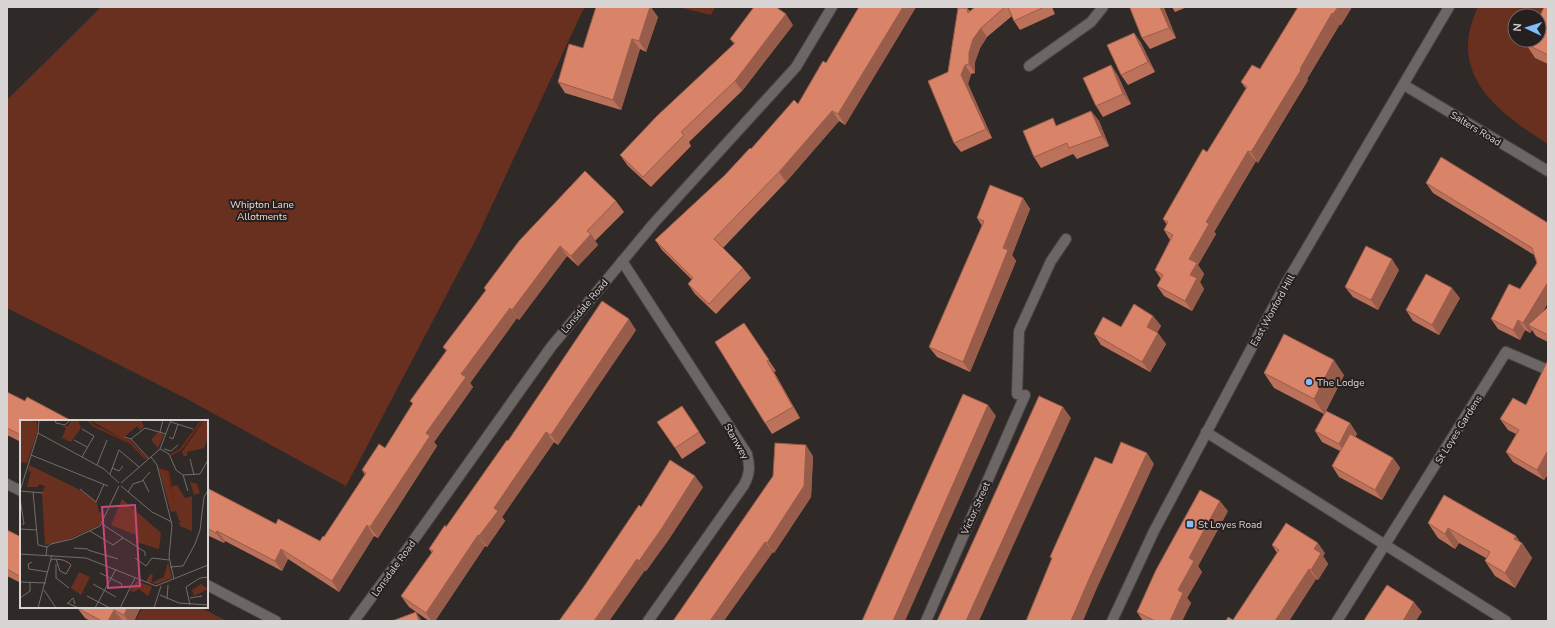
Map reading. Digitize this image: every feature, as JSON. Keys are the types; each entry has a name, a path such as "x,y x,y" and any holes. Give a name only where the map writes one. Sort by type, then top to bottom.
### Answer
{"street":[{"name":"Lonsdale Road","path":"354,621 408,548 551,347 622,260 796,67 832,7"},
{"path":"1029,66 1091,22 1103,7"},
{"name":"East Wonford Hill","path":"1112,621 1154,531 1285,285 1404,85 1448,7"},
{"name":"Salters Road","path":"1404,85 1548,170"},
{"name":"Victor Street","path":"926,621 1021,395 1020,331 1051,261 1066,239"},
{"name":"Stanwey","path":"622,260 747,454 749,463 749,472 744,484 648,621"},
{"name":"St Loyes Gardens","path":"1385,545 1506,352 1548,370"},
{"path":"1206,432 1506,621"},
{"path":"7,484 20,490"},
{"path":"1337,621 1385,545"},
{"path":"208,586 276,621"}],"green space":[{"name":"Whipton Lane Allotments","path":"101,7 586,7 582,12 478,235 346,486 187,399 7,308 7,100"},
{"path":"678,7 715,7 711,15"},
{"path":"1478,7 1548,7 1548,144 1511,119 1495,104 1482,89 1473,71 1468,52 1470,31"},
{"path":"142,608 201,608 227,621 135,621"}],"building":[{"path":"596,7 650,7 639,41 632,39 613,100 558,82 569,44 583,48"},
{"path":"754,7 776,7 786,14 735,81 681,132 684,135 643,177 620,155 657,116 735,43 730,39"},
{"path":"859,7 903,7 838,114 832,111 779,172 714,239 743,268 709,304 688,284 693,278 655,240 725,175 750,148 751,149 794,100 798,104 823,61 826,63"},
{"path":"975,7 1005,7 981,28 973,39 969,53 969,64 965,65 961,75 986,129 954,143 928,81 948,72 958,8 967,8 968,13"},
{"path":"1008,7 1044,7 1014,21"},
{"path":"1160,7 1169,28 1142,38 1130,8"},
{"path":"1298,7 1338,7 1333,14 1332,13 1300,69 1301,70 1251,152 1248,151 1206,222 1209,224 1189,259 1197,263 1190,275 1197,278 1185,301 1157,286 1163,275 1155,270 1173,235 1164,230 1168,222 1163,219 1203,149 1207,152 1247,87 1241,82 1252,65 1260,69"},
{"path":"1548,7 1548,55 1534,48 1547,48 1547,8 1544,8"},
{"path":"1134,33 1148,62 1121,75 1107,45"},
{"path":"1111,65 1123,94 1096,106 1083,78"},
{"path":"1091,111 1102,136 1069,148 1067,143 1034,157 1023,131 1053,118 1056,126"},
{"path":"1441,157 1548,223 1548,282 1523,323 1518,320 1513,330 1491,319 1509,284 1520,289 1537,263 1532,248 1426,183"},
{"path":"585,171 616,201 587,231 591,234 571,256 560,246 512,310 510,308 461,374 466,377 426,433 430,436 370,527 367,525 332,581 281,549 275,561 217,531 216,533 208,529 208,489 276,524 278,519 320,541 366,473 362,470 379,444 385,448 413,403 410,401 447,350 443,347 486,290 484,288 519,241"},
{"path":"990,185 1023,198 1003,248 1008,250 963,362 929,347 984,221 977,218"},
{"path":"1366,246 1392,259 1371,300 1345,287"},
{"path":"1426,274 1452,288 1432,325 1406,310"},
{"path":"602,301 629,319 551,435 546,432 494,508 498,511 479,536 478,535 426,613 401,596 433,551 429,549 445,525 446,527 507,440 508,441"},
{"path":"1134,304 1153,316 1147,327 1158,333 1142,362 1094,334 1103,317 1121,327"},
{"path":"1548,308 1548,335 1528,325"},
{"path":"744,323 769,360 767,361 793,407 765,423 715,342"},
{"path":"1284,334 1334,360 1314,399 1264,373"},
{"path":"1548,360 1548,450 1537,470 1506,452 1519,430 1500,419 1513,398 1526,405"},
{"path":"7,392 25,401 27,397 70,420 20,420 20,434 7,428"},
{"path":"963,394 988,405 893,621 862,621"},
{"path":"1039,396 1063,407 966,621 937,621"},
{"path":"682,406 699,432 675,448 657,422"},
{"path":"1326,411 1350,423 1339,444 1315,431"},
{"path":"1350,434 1393,458 1375,490 1332,466"},
{"path":"1121,442 1147,453 1071,621 1026,621 1052,558 1050,557 1095,457 1112,464"},
{"path":"775,443 806,445 804,486 767,543 765,542 710,621 673,621 773,476"},
{"path":"670,460 695,476 662,528 639,561 637,559 594,621 559,621 639,505 641,507"},
{"path":"1200,490 1220,501 1189,558 1194,561 1178,590 1183,593 1170,621 1155,621 1137,612 1156,570"},
{"path":"1444,495 1516,536 1514,539 1522,543 1505,573 1485,561 1490,552 1448,528 1445,534 1428,523"},
{"path":"1286,523 1318,543 1314,549 1321,553 1311,570 1309,569 1275,621 1226,621 1228,617 1233,620 1279,550 1272,545"},
{"path":"7,530 20,536 20,576 7,569"},
{"path":"1387,585 1414,602 1403,621 1364,621 1366,617"},
{"path":"77,608 128,608 124,615 114,610 108,621 102,621"},
{"path":"416,612 419,621 392,621"}],"place":[{"name":"The Lodge","path":"1309,382"},
{"name":"St Loyes Road","path":"1190,524"}]}
